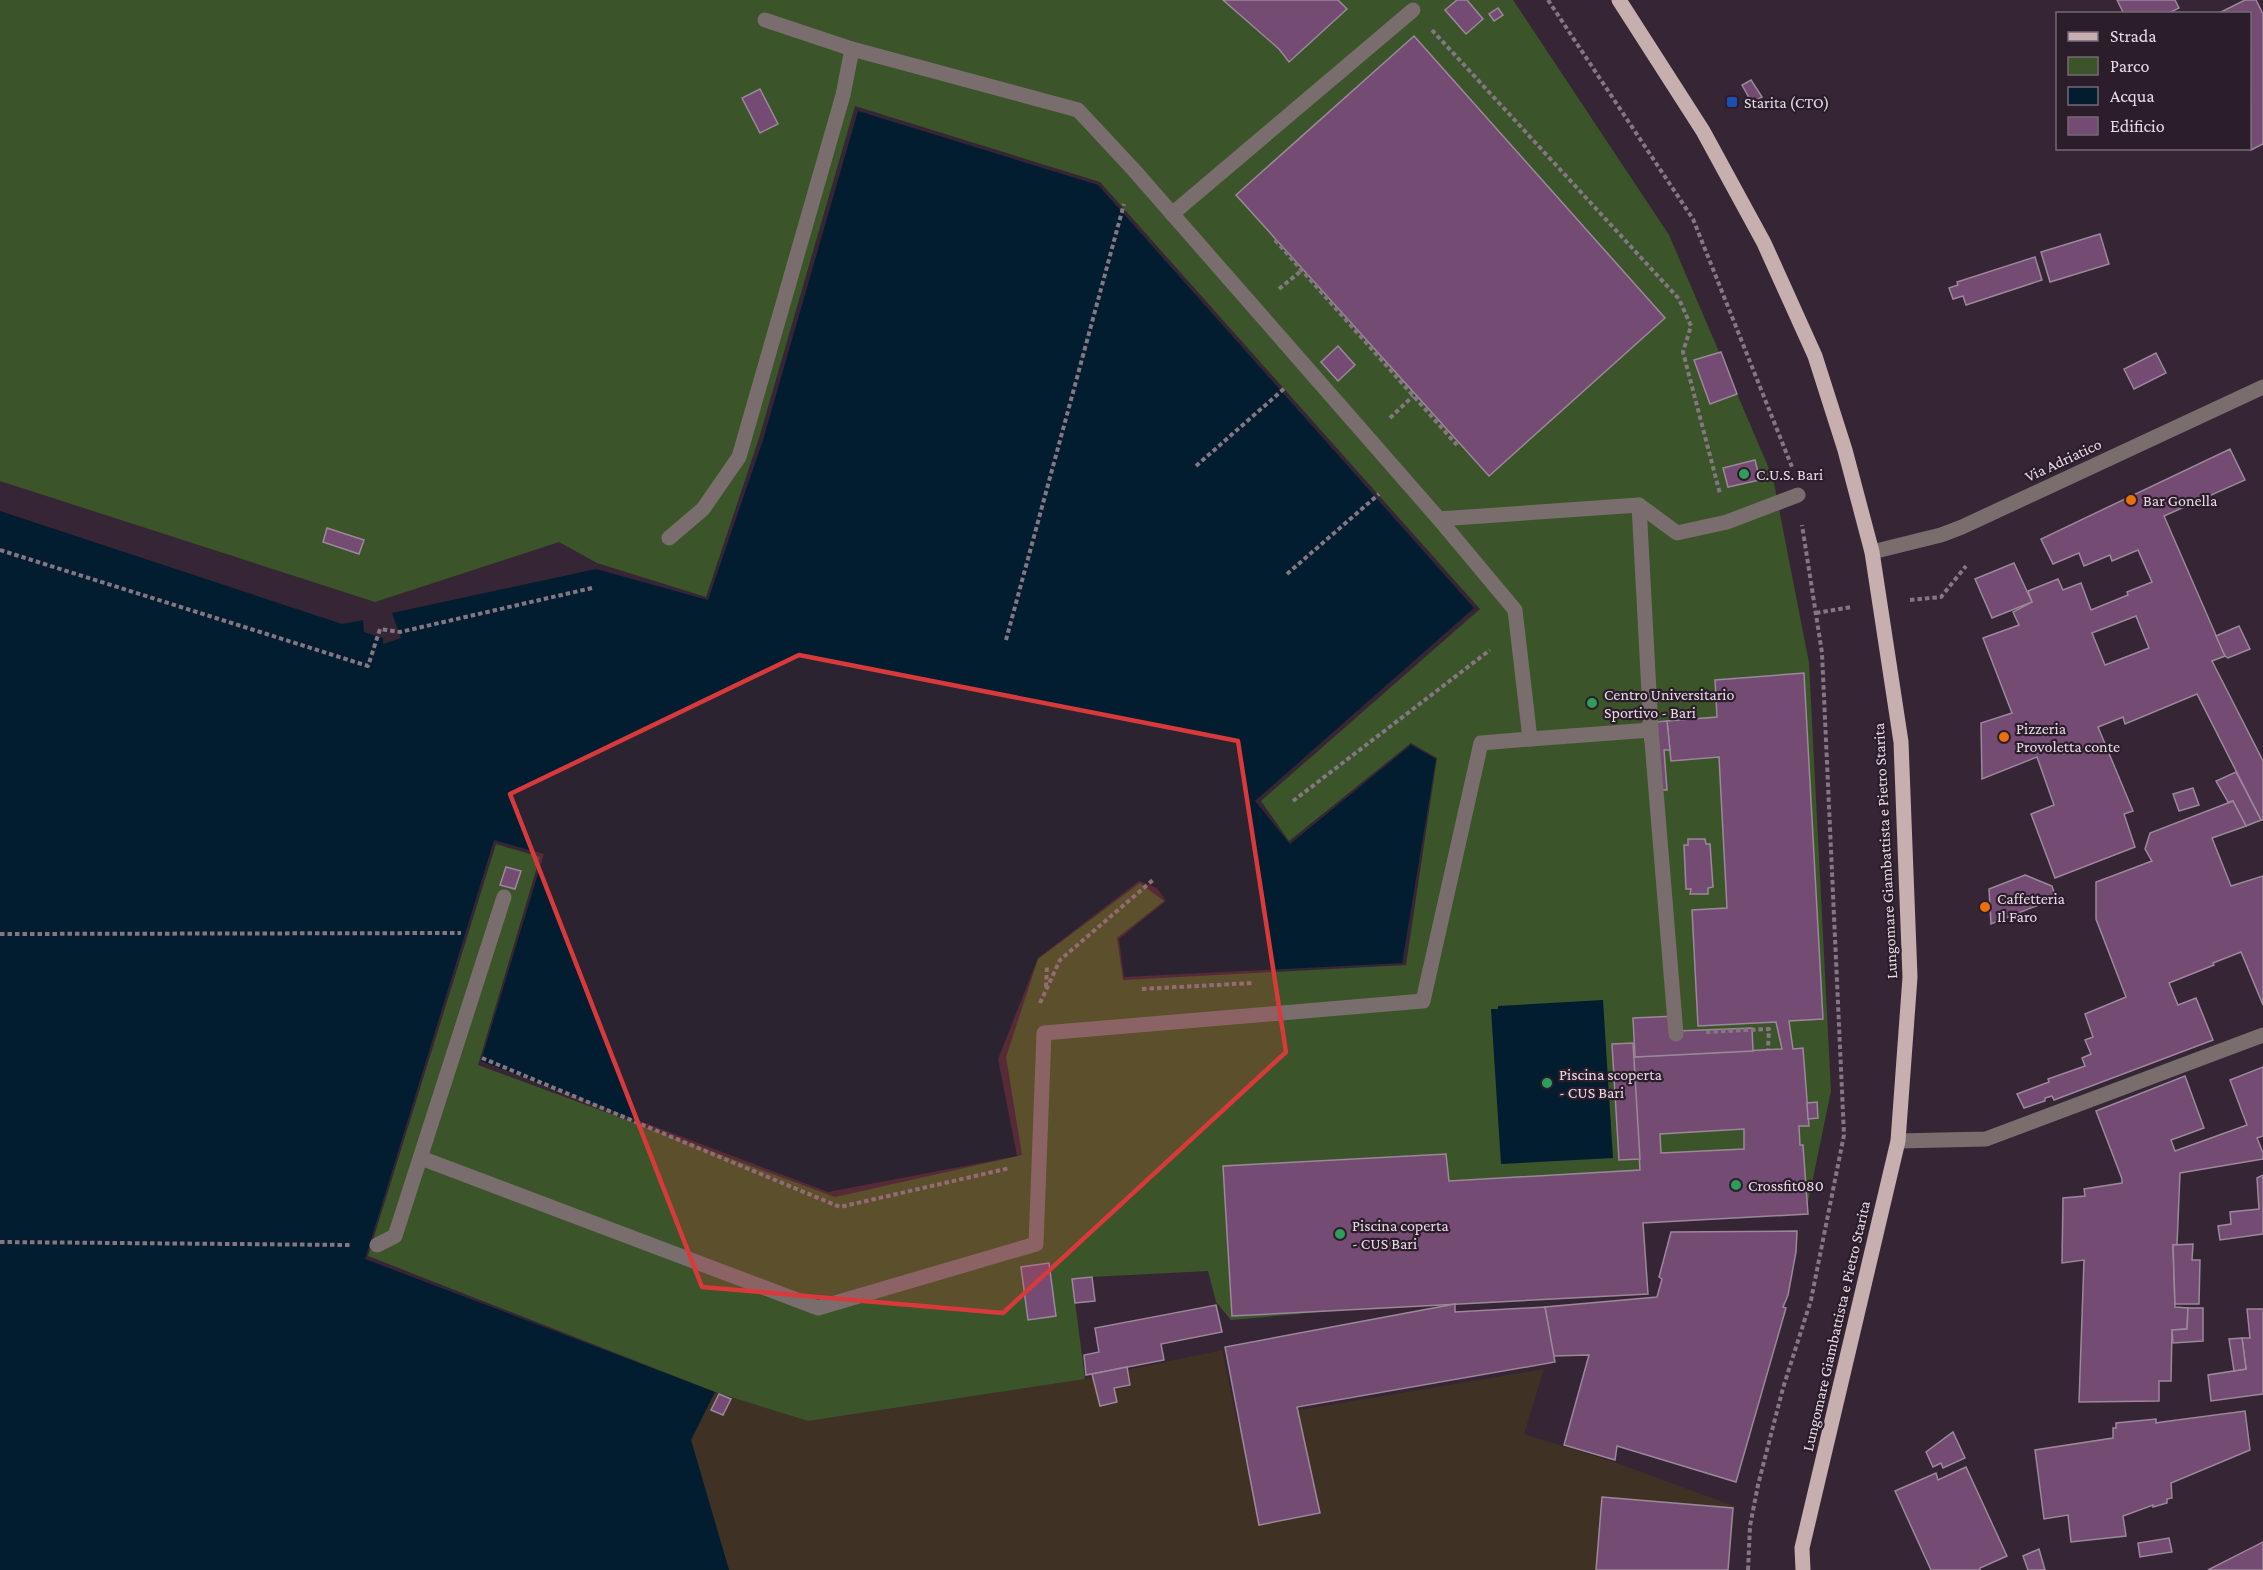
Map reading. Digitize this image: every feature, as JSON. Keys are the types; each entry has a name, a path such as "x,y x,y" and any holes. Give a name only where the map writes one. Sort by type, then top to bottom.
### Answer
{"main road":[{"name":"Lungomare Giambattista e Pietro Starita","path":"1619,0 1702,131 1764,243 1789,294 1829,396 1872,552 1901,741 1910,977 1898,1141 1802,1548 1803,1570"}],"street":[{"path":"1172,214 1413,10"},
{"path":"765,20 852,49 1078,110 1401,475 1515,610 1530,739"},
{"path":"669,538 703,509 739,457 843,96 852,49"},
{"name":"Via Adriatico","path":"1872,552 1941,536 2263,387"},
{"path":"1439,519 1639,505 1677,532 1727,522 1798,495"},
{"path":"1639,505 1651,730 1676,1034"},
{"path":"421,1158 818,1308 1036,1244 1044,1033 1423,1001 1481,743 1651,730"},
{"path":"377,1245 395,1236 504,897"},
{"path":"1898,1141 1986,1139 2263,1035"}],"path":[{"path":"1548,0 1693,219 1791,466"},
{"path":"1413,10 1679,299 1691,326 1683,352 1727,522"},
{"path":"1006,640 1133,170"},
{"path":"1275,240 1457,445"},
{"path":"1285,284 1301,270"},
{"path":"1196,466 1307,368"},
{"path":"1397,412 1413,396"},
{"path":"1287,574 1401,475"},
{"path":"1749,1570 1750,1526 1758,1485 1783,1388 1811,1300 1844,1135 1822,652 1798,495"},
{"path":"0,550 368,666 380,629 400,632 592,588"},
{"path":"1293,801 1517,629"},
{"path":"1036,1012 1060,960 1153,880"},
{"path":"0,934 466,933"},
{"path":"1676,1034 1769,1029 1768,1049"},
{"path":"482,1058 840,1208 1018,1167"},
{"path":"0,1242 377,1245"}],"highlighted area":[{"path":"799,655 1238,741 1286,1052 1003,1313 702,1287 510,794"}],"shaded area":[{"path":"1222,1350 1238,1426 1300,1410 1544,1369 1524,1434 1614,1462 1734,1506 1729,1570 729,1570 691,1440 715,1392 809,1421 1085,1379"}],"green space":[{"name":"Centro Universitario Sportivo - Bari","path":"0,0 1513,0 1669,235 1773,478 1809,663 1831,1091 1806,1212 1642,1222 1458,1300 1231,1320 1216,1302 1208,1271 1072,1278 1085,1379 808,1421 715,1392 368,1256 496,844 540,857 478,1065 835,1197 1022,1155 1006,1057 1038,959 1140,883 1164,901 1117,938 1123,980 1406,965 1437,758 1411,743 1289,841 1261,801 1480,609 1100,182 855,106 759,438 706,597 597,563 559,542 375,602 0,481"}],"water":[{"path":"858,111 1098,185 1474,608 1255,801 1290,844 1411,745 1436,759 1402,963 1124,977 1119,939 1166,901 1157,888 1139,881 1038,958 998,1059 1017,1156 828,1192 481,1061 544,854 494,840 365,1259 715,1392 691,1440 729,1570 0,1570 0,511 342,624 363,620 364,632 383,638 383,644 401,638 392,613 596,569 708,600 763,440"},
{"name":"Piscina scoperta - CUS Bari","path":"1603,1000 1613,1158 1501,1164 1491,1009 1498,1009 1498,1006"}],"building":[{"path":"1223,0 1338,0 1347,9 1289,62 1279,49"},
{"path":"1457,0 1467,0 1483,19 1466,34 1445,10"},
{"path":"2117,0 2175,0 2179,8 2171,12 2123,12"},
{"path":"2245,0 2256,0 2263,14 2263,144 2251,150 2251,12 2221,12"},
{"path":"1498,8 1503,15 1494,21 1489,14"},
{"path":"1414,36 1665,318 1489,476 1236,195"},
{"path":"1751,80 1762,97 1752,103 1742,85"},
{"path":"760,89 778,124 760,133 742,98"},
{"path":"2100,234 2109,264 2050,282 2041,252"},
{"path":"2035,257 2042,280 1966,305 1963,296 1953,299 1949,288 1958,285 1957,282"},
{"path":"1338,346 1355,365 1338,381 1321,362"},
{"path":"1721,352 1737,394 1710,404 1694,360"},
{"path":"2156,353 2166,373 2134,389 2124,369"},
{"path":"2230,449 2245,480 2164,516 2225,656 2212,661 2263,761 2263,820 2197,694 2125,724 2123,717 2098,727 2133,811 2124,814 2135,847 2055,878 2031,814 2054,805 2037,757 1982,779 1981,723 2012,713 1983,638 2019,625 2013,612 2032,602 2028,591 2058,579 2063,590 2081,583 2091,610 2128,595 2127,592 2152,582 2138,550 2112,561 2110,555 2084,566 2079,553 2053,564 2041,539","holes":["2136,616 2149,648 2105,665 2092,633"]},
{"path":"1755,460 1760,480 1728,487 1723,468"},
{"path":"327,528 364,540 359,554 323,542"},
{"path":"2014,563 2032,602 1992,618 1975,579"},
{"path":"2239,626 2250,649 2228,658 2216,636"},
{"path":"1804,673 1823,1019 1789,1021 1793,1049 1803,1048 1809,1126 1799,1126 1800,1145 1803,1145 1808,1214 1643,1223 1648,1294 1232,1316 1223,1166 1446,1154 1449,1181 1640,1170 1633,1057 1782,1049 1776,1022 1698,1026 1692,910 1727,908 1719,757 1671,761 1667,721 1717,717 1715,680","holes":["1744,1129 1744,1149 1661,1153 1660,1134"]},
{"path":"1667,721 1670,750 1664,750 1667,790 1652,790 1643,723"},
{"path":"2236,772 2261,820 2246,826 2233,801 2228,802 2216,781"},
{"path":"2193,788 2199,805 2179,811 2173,794"},
{"path":"2233,801 2246,826 2212,838 2231,886 2263,876 2263,1005 2241,952 2213,963 2214,965 2169,983 2178,1005 2196,998 2213,1040 2054,1100 2052,1096 2045,1098 2045,1101 2024,1108 2017,1094 2049,1082 2048,1079 2085,1066 2082,1058 2091,1054 2085,1040 2093,1037 2085,1014 2126,997 2096,919 2096,882 2152,861 2145,849 2150,833"},
{"path":"1688,839 1705,839 1706,844 1710,844 1713,887 1708,888 1708,894 1690,894 1691,889 1686,889 1684,845 1688,845"},
{"path":"506,867 521,871 515,889 500,885"},
{"path":"2025,875 2052,886 2056,898 1991,924 1989,889"},
{"path":"1677,1016 1677,1031 1752,1028 1753,1051 1635,1057 1633,1018"},
{"path":"1633,1043 1640,1159 1619,1160 1612,1044"},
{"path":"2263,1067 2263,1136 2257,1138 2263,1159 2180,1173 2177,1245 2173,1245 2175,1307 2188,1308 2187,1329 2172,1330 2171,1381 2159,1381 2159,1401 2079,1402 2084,1260 2062,1263 2063,1198 2085,1196 2084,1189 2122,1183 2096,1111 2185,1076 2204,1128 2171,1140 2175,1151 2247,1125 2230,1080"},
{"path":"1817,1102 1818,1118 1808,1119 1807,1103"},
{"path":"2263,1175 2263,1234 2220,1240 2218,1226 2231,1224 2230,1212 2259,1209 2257,1178"},
{"path":"1797,1231 1796,1252 1788,1295 1783,1307 1786,1308 1736,1482 1617,1446 1615,1460 1564,1445 1589,1355 1553,1356 1545,1307 1657,1297 1662,1279 1659,1277 1671,1232"},
{"path":"2193,1244 2192,1260 2200,1260 2199,1304 2175,1304 2173,1245"},
{"path":"1049,1263 1056,1316 1028,1320 1021,1267"},
{"path":"1092,1277 1095,1301 1075,1303 1072,1279"},
{"path":"1455,1304 1455,1312 1545,1307 1555,1362 1297,1407 1320,1513 1259,1525 1225,1347"},
{"path":"1216,1305 1222,1332 1161,1344 1164,1360 1086,1375 1084,1355 1099,1352 1095,1328"},
{"path":"2188,1308 2203,1308 2203,1341 2173,1343 2172,1330 2187,1329"},
{"path":"2247,1309 2263,1309 2263,1394 2211,1401 2208,1375 2246,1369 2242,1338 2250,1338"},
{"path":"2242,1338 2246,1369 2234,1371 2229,1339"},
{"path":"1127,1367 1130,1385 1114,1388 1117,1402 1100,1406 1092,1374"},
{"path":"719,1394 731,1399 723,1415 711,1410"},
{"path":"2245,1411 2250,1450 2171,1483 2172,1498 2167,1499 2167,1503 2153,1507 2153,1505 2123,1516 2126,1536 2071,1542 2068,1515 2044,1519 2035,1450 2113,1438 2113,1428 2116,1428 2116,1423 2156,1419 2156,1423"},
{"path":"1953,1432 1965,1458 1943,1468 1941,1463 1933,1467 1926,1452"},
{"path":"1966,1467 2007,1556 1980,1570 1931,1570 1895,1491 1936,1473 1938,1480"},
{"path":"1602,1497 1733,1508 1728,1570 1596,1570"},
{"path":"2169,1538 2172,1552 2140,1557 2138,1543"},
{"path":"2263,1542 2263,1570 2208,1570"},
{"path":"2039,1549 2045,1570 2028,1570 2023,1556"}],"place":[{"name":"Starita (CTO)","path":"1732,102"},
{"name":"C.U.S. Bari","path":"1744,474"},
{"name":"Bar Gonella","path":"2131,500"},
{"name":"Centro Universitario Sportivo - Bari","path":"1592,703"},
{"name":"Pizzeria Provoletta conte","path":"2004,737"},
{"name":"Caffetteria Il Faro","path":"1985,907"},
{"name":"Piscina scoperta - CUS Bari","path":"1547,1083"},
{"name":"Crossfit080","path":"1736,1185"},
{"name":"Piscina coperta - CUS Bari","path":"1340,1234"}]}
